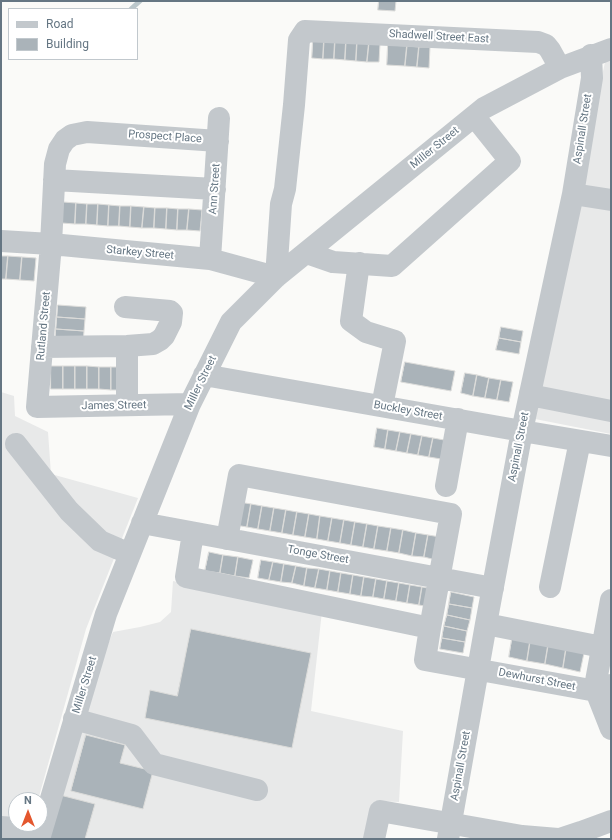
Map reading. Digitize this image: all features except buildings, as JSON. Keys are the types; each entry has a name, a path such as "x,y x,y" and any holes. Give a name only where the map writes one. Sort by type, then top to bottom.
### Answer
{"street":[{"name":"Shadwell Street East","path":"276,278 281,204 285,189 299,40 305,31 538,42 546,45 560,68"},
{"name":"Miller Street","path":"40,835 106,614 190,404 231,322 276,278 484,108 560,68 601,52"},
{"name":"Aspinall Street","path":"449,831 522,431 573,194 592,78 601,52"},
{"path":"306,253 333,262 392,266 510,161 474,116"},
{"name":"Ann Street","path":"210,259 219,118"},
{"name":"Prospect Place","path":"54,180 54,164 59,149 65,140 72,135 87,132 218,141"},
{"path":"54,180 215,189"},
{"name":"Rutland Street","path":"37,407 54,180"},
{"path":"573,194 611,200"},
{"name":"Starkey Street","path":"1,241 50,244 210,259 276,278"},
{"path":"359,263 351,321 366,332 395,341 382,406"},
{"path":"42,348 153,344 164,336 171,322 172,313 170,310 125,307"},
{"path":"127,346 127,405"},
{"name":"Buckley Street","path":"204,375 611,446"},
{"path":"530,393 540,397 611,411"},
{"name":"James Street","path":"37,407 190,404"},
{"path":"446,486 458,419"},
{"path":"550,587 580,441"},
{"path":"16,444 68,511 100,541 130,554"},
{"path":"193,532 186,577 430,628 451,514 239,475 227,539"},
{"name":"Tonge Street","path":"142,523 493,588"},
{"path":"611,600 596,681 603,688 611,729"},
{"path":"486,624 602,647"},
{"name":"Dewhurst Street","path":"430,628 425,660 603,688"},
{"path":"74,719 132,735 154,764 257,790"},
{"path":"374,839 380,811 449,831 559,839 611,821"},
{"path":"1,827 40,835"}],"shaded area":[{"path":"611,61 611,434 530,418 605,62"},
{"path":"1,392 14,396 15,416 48,432 51,474 138,498 86,629 40,792 8,792 8,832 22,832 28,839 1,839"},
{"path":"173,581 322,611 311,711 403,731 399,802 375,801 366,839 46,839 94,677 113,632 160,622 171,612"}],"waterway":[{"path":"132,8 140,1"}]}
